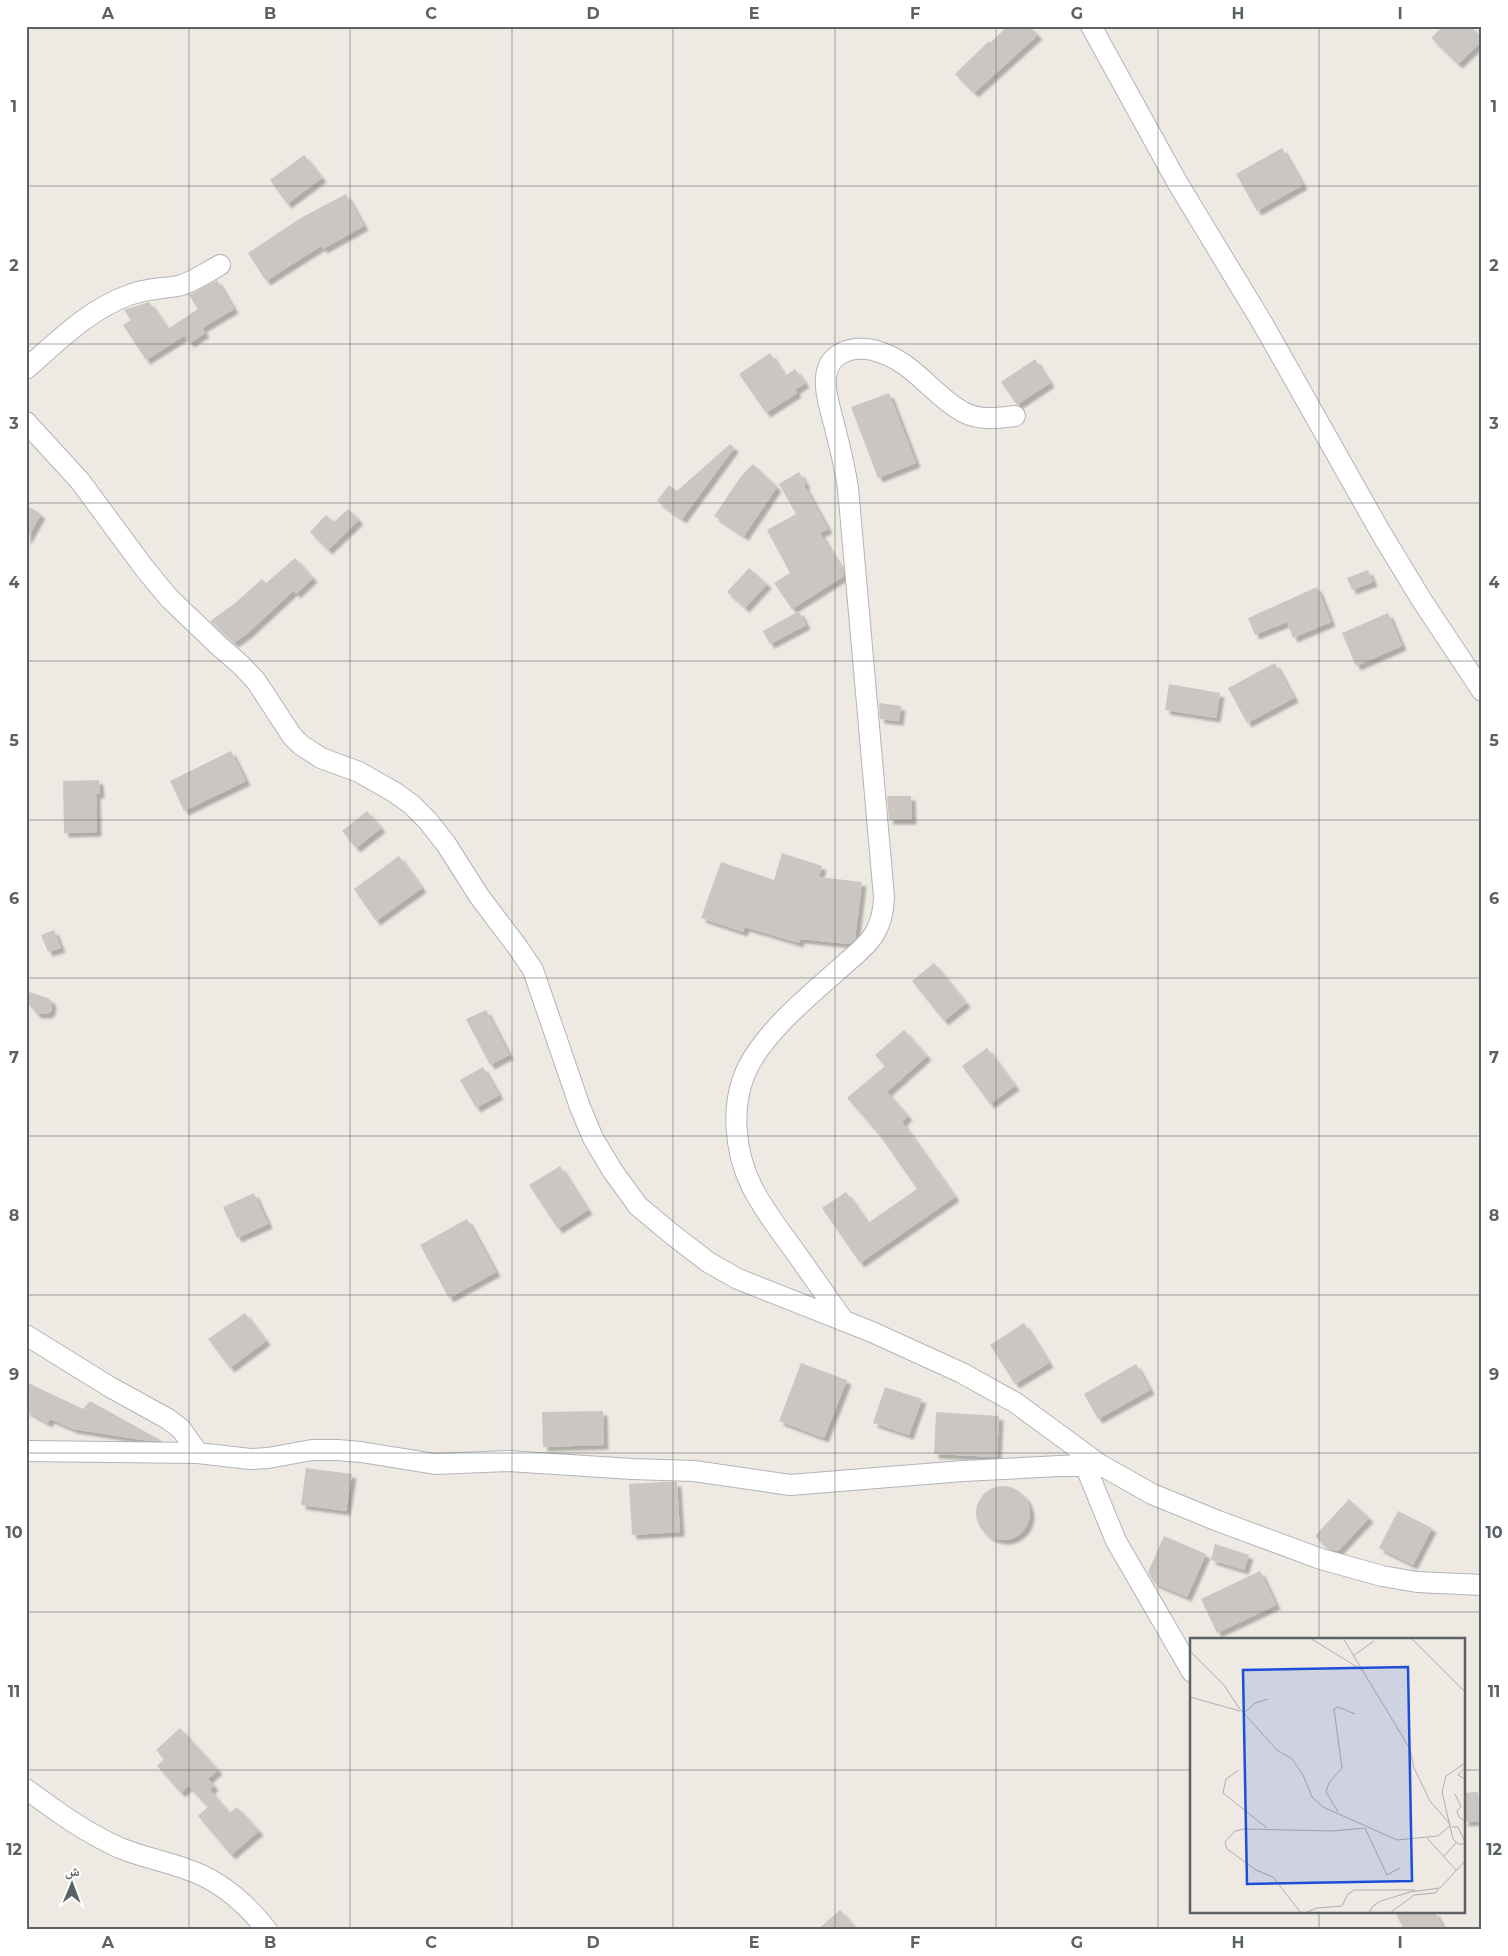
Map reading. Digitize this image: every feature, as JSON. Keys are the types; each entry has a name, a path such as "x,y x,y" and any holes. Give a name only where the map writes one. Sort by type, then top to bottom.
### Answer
{"street":[{"path":"1091,26 1177,182 1264,324 1381,532 1421,599 1482,691"},
{"path":"26,369 80,321 104,306 150,288 180,285 220,265"},
{"path":"844,1321 770,1218 752,1186 740,1154 736,1130 740,1088 748,1066 763,1044 784,1020 863,948 880,926 884,913 848,488 843,458 826,388 827,374 830,363 837,356 845,351 866,348 883,353 914,370 948,402 964,413 982,419 1015,416"},
{"path":"26,422 80,481 169,598 241,665 256,682 283,724 297,740 321,758 359,772 394,792 411,804 428,821 479,896 533,970 593,1138 612,1170 638,1206 701,1256 738,1279 844,1321 962,1373 1016,1404 1092,1464 1152,1494 1218,1521 1321,1559 1382,1576 1417,1582 1482,1585"},
{"path":"26,1335 168,1419 181,1429 198,1453"},
{"path":"26,1451 198,1453 250,1459 268,1458 312,1450 337,1450 435,1464 508,1461 632,1469 694,1470 790,1485 953,1472 1092,1464"},
{"path":"1092,1464 1116,1540 1190,1669"},
{"path":"26,1789 86,1831 120,1848 187,1869 211,1880 236,1896 255,1914 267,1930"}],"building":[{"path":"1008,26 1029,26 1038,35 974,93 955,74 989,41 990,43"},
{"path":"1443,26 1470,26 1482,38 1482,41 1458,64 1431,38"},
{"path":"1282,148 1303,185 1257,211 1236,174"},
{"path":"304,155 322,178 287,204 270,180"},
{"path":"346,194 364,226 323,249 321,246 266,281 248,253 299,219"},
{"path":"217,280 234,309 202,328 205,333 190,343 184,336 146,360 123,325 131,320 124,310 149,302 168,329 198,309 189,295"},
{"path":"770,353 785,376 795,369 805,383 795,390 797,393 766,413 739,374"},
{"path":"1035,359 1050,383 1017,405 1001,382"},
{"path":"889,393 916,463 878,478 851,407"},
{"path":"730,444 734,448 682,519 657,501 669,485 677,491"},
{"path":"753,464 777,487 744,536 714,516 742,475"},
{"path":"799,472 828,529 820,533 843,571 844,576 792,609 774,583 790,573 767,530 796,514 779,484"},
{"path":"26,505 41,514 26,541"},
{"path":"348,509 359,520 328,550 310,532 326,515 334,522"},
{"path":"295,558 313,578 296,594 293,591 248,633 234,643 210,621 234,604 262,579 266,583"},
{"path":"749,568 767,584 745,608 727,592"},
{"path":"1368,570 1373,582 1352,590 1347,578"},
{"path":"1317,587 1331,622 1293,638 1287,622 1255,635 1248,618"},
{"path":"799,611 806,625 770,644 763,631"},
{"path":"1388,613 1402,646 1356,666 1342,633"},
{"path":"1275,663 1294,698 1247,723 1228,688"},
{"path":"1169,684 1220,693 1216,718 1165,710"},
{"path":"879,703 901,706 899,721 880,719"},
{"path":"231,751 246,781 184,811 170,781"},
{"path":"99,780 100,794 96,794 97,832 64,833 63,781"},
{"path":"887,796 911,796 912,820 889,820"},
{"path":"367,811 381,828 356,848 342,831"},
{"path":"782,853 822,866 819,877 862,882 855,939 849,944 800,939 799,943 745,927 743,932 701,918 721,862 774,880"},
{"path":"399,856 422,888 376,921 354,889"},
{"path":"54,930 61,948 48,952 41,935"},
{"path":"934,963 966,1003 944,1021 912,981"},
{"path":"26,991 48,998 52,1002 51,1011 47,1014 37,1014 26,1001"},
{"path":"486,1010 509,1055 490,1065 466,1019"},
{"path":"904,1030 927,1056 887,1092 908,1116 902,1122 955,1197 860,1263 822,1208 846,1192 868,1223 917,1189 881,1137 847,1098 885,1066 875,1055"},
{"path":"987,1048 1015,1086 990,1104 962,1066"},
{"path":"483,1067 499,1095 476,1108 460,1080"},
{"path":"560,1166 588,1210 558,1229 529,1185"},
{"path":"254,1193 268,1224 237,1238 223,1207"},
{"path":"467,1219 496,1272 449,1298 420,1245"},
{"path":"245,1313 266,1341 230,1368 208,1339"},
{"path":"1024,1323 1049,1363 1015,1384 990,1345"},
{"path":"801,1363 847,1380 824,1438 779,1421"},
{"path":"1136,1364 1150,1390 1098,1419 1084,1394"},
{"path":"26,1382 83,1409 90,1401 162,1441 142,1440 73,1429 50,1419 48,1423 26,1411"},
{"path":"885,1387 922,1399 909,1435 873,1423"},
{"path":"603,1411 604,1445 543,1447 542,1412"},
{"path":"936,1412 999,1416 997,1457 934,1454"},
{"path":"306,1468 352,1474 346,1511 301,1505"},
{"path":"677,1482 680,1532 632,1535 629,1484"},
{"path":"998,1486 1008,1486 1018,1490 1026,1498 1030,1513 1026,1528 1018,1536 1008,1540 998,1540 988,1536 980,1528 976,1518 976,1508 980,1498 988,1490"},
{"path":"1349,1499 1369,1518 1338,1551 1328,1549 1315,1536"},
{"path":"1398,1511 1432,1528 1413,1565 1379,1548"},
{"path":"1164,1536 1206,1554 1187,1597 1154,1583 1148,1572"},
{"path":"1215,1544 1249,1555 1244,1570 1211,1560"},
{"path":"1260,1571 1276,1605 1217,1633 1201,1599"},
{"path":"180,1728 218,1770 208,1779 214,1786 210,1790 229,1813 237,1807 259,1831 231,1855 198,1816 208,1807 188,1786 181,1793 157,1766 164,1759 156,1750"},
{"path":"1478,1792 1480,1821 1466,1822 1466,1793"},
{"path":"840,1910 858,1930 817,1930"},
{"path":"1396,1914 1436,1914 1444,1930 1404,1930"}]}
